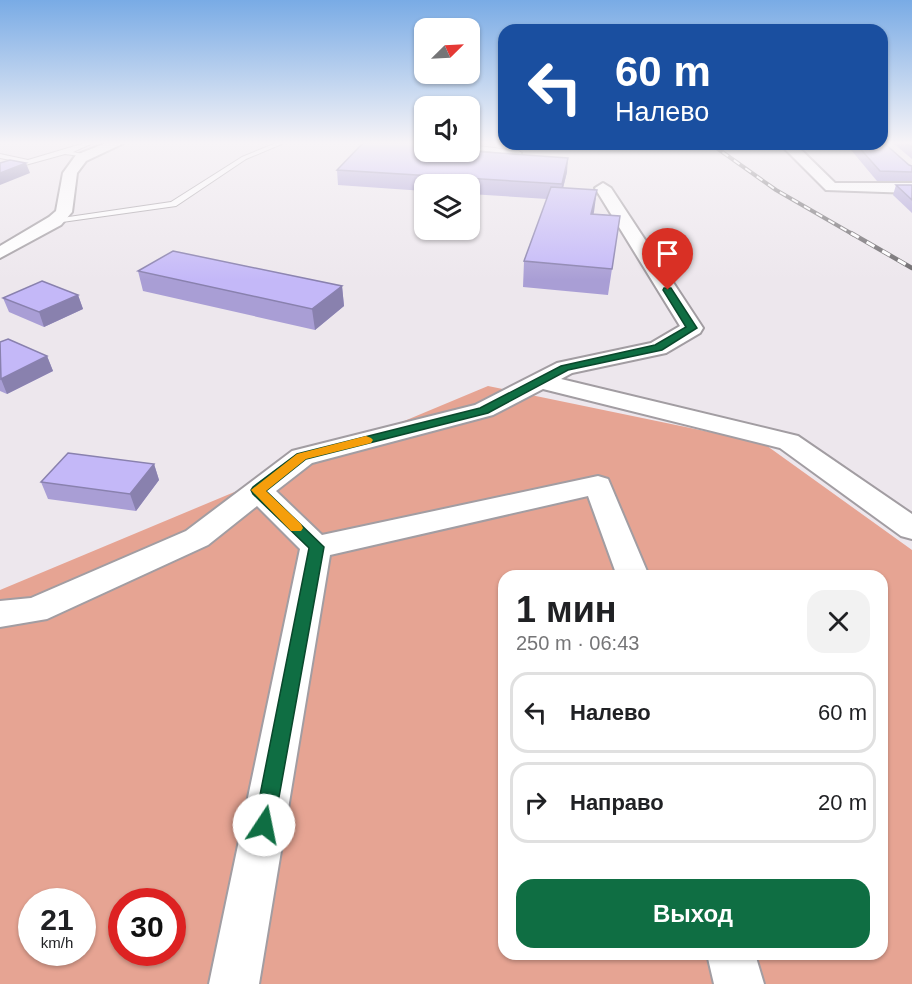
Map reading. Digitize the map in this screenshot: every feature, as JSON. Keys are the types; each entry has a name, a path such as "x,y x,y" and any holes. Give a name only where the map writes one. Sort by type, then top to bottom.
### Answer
{"street":[{"path":"0,253 55,221 64,212 68,189"},
{"path":"0,614 34,610 197,538 302,457 484,410 565,368 658,348 692,328 604,189"},
{"path":"540,381 789,442 912,530"},
{"path":"316,547 598,485 631,570"},
{"path":"258,490 316,547"},
{"path":"234,984 316,547"},
{"path":"733,960 739,984"}],"lane":[{"path":"55,221 159,208 173,204 196,189"}],"shaded area":[{"path":"488,386 763,443 912,550 912,984 0,984 0,590"}],"building":[{"path":"550,189 597,190 591,214 620,216 612,269 524,261"},
{"path":"900,189 912,189 912,200"},
{"path":"173,251 342,286 312,309 138,271"},
{"path":"42,281 78,295 39,312 3,298"},
{"path":"8,339 47,356 1,379 0,342"},
{"path":"68,453 154,464 130,494 41,482"}],"railway":[{"path":"774,189 854,235"},
{"path":"851,233 912,268"}],"slow traffic":[{"path":"296,528 258,490 302,457 366,440"}],"route":[{"path":"264,825 316,547 258,490 302,457 484,410 565,368 658,348 692,328 668,290"}]}
